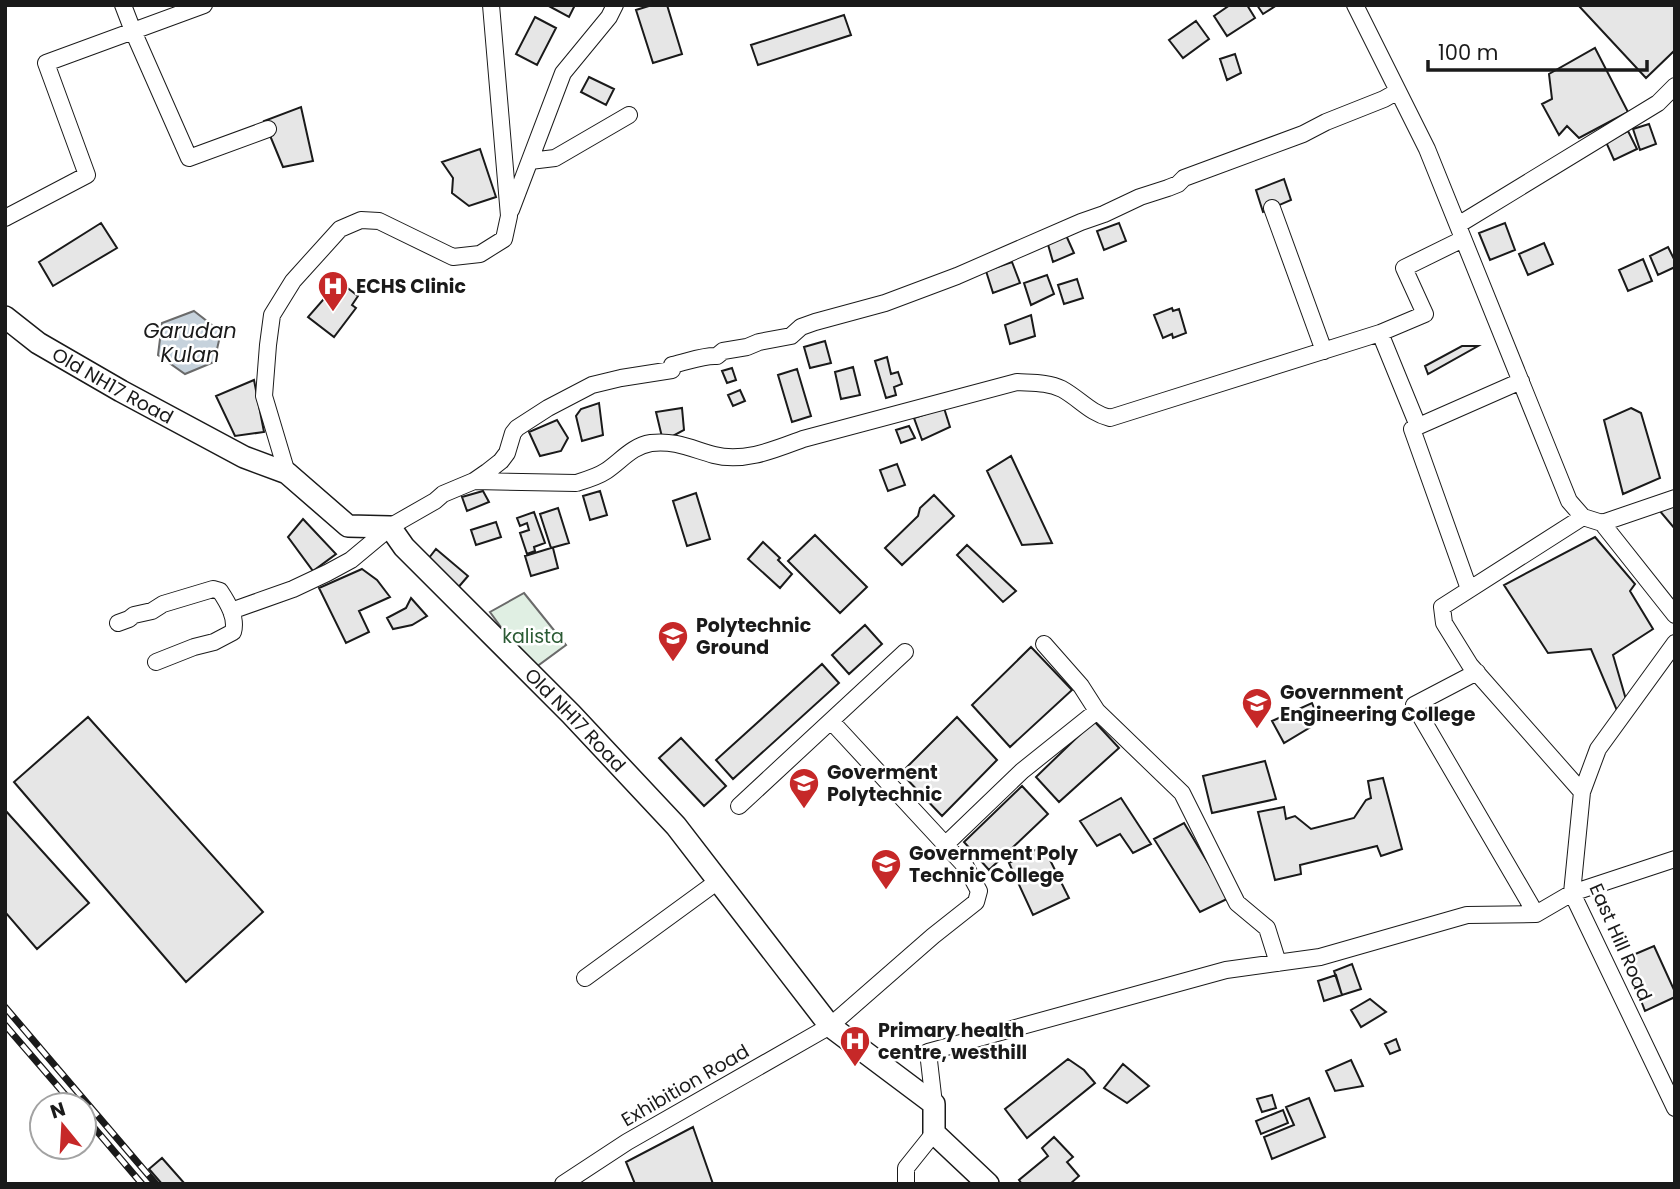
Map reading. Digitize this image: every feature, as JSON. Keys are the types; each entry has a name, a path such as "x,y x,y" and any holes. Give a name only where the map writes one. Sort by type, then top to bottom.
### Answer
{"main road":[{"name":"Old NH17 Road","path":"5,317 38,343 121,391 244,457 287,473 348,526 390,527 404,547 571,715 676,826 830,1026 934,1104"},
{"path":"934,1104 934,1133 988,1184"}],"street":[{"path":"123,5 189,158 268,129"},
{"path":"5,218 88,176 46,63 204,5"},
{"path":"491,5 509,216"},
{"path":"287,473 264,396 272,315 293,281 340,229 361,220 380,221 453,257 480,254 504,239 509,216 563,73 615,5"},
{"path":"1355,5 1427,149 1569,501 1583,517 1602,523 1675,615"},
{"path":"474,481 576,482 605,472 634,449 650,443 674,443 716,456 738,458 1017,382 1060,388 1098,415 1111,418 1380,333 1425,314 1404,268 1658,103 1675,86"},
{"path":"230,611 293,589 351,560 390,527 443,494 474,481 487,472 507,453 517,428 587,388 621,378 672,370 672,365 717,356 723,351 759,342 791,337 801,327 815,322 895,300 1140,197 1178,184 1184,178 1303,134 1398,91"},
{"path":"530,161 555,158 628,115"},
{"path":"1272,208 1324,351"},
{"path":"1380,333 1418,426"},
{"path":"1469,589 1412,429 1521,382"},
{"path":"1602,523 1675,498"},
{"path":"1582,792 1470,665 1444,623 1442,607 1583,517"},
{"path":"118,622 152,611 163,604 213,589 220,591 226,598 235,626 233,632 156,662"},
{"name":"East Hill Road","path":"1675,643 1598,749 1582,792 1573,893 1675,1108"},
{"path":"1044,644 1081,686 1097,711 1182,793 1237,903 1267,928 1278,963"},
{"path":"739,806 905,652"},
{"path":"1477,672 1414,705 1536,914"},
{"path":"945,845 1022,772 1097,711"},
{"name":"Exhibition Road","path":"563,1184 627,1142 830,1026 976,902 979,891 966,867 831,721"},
{"path":"934,1104 929,1052 1226,970 1320,957 1467,915 1536,914 1573,893 1675,859"},
{"path":"585,978 718,881"},
{"path":"906,1184 906,1168 934,1133"}],"green space":[{"name":"kalista","path":"524,593 566,645 532,670 490,612"}],"water":[{"name":"Garudan Kulan","path":"194,311 221,332 214,362 185,374 158,355 162,323"}],"building":[{"path":"547,5 575,5 569,17"},
{"path":"652,5 667,5 682,54 653,63 636,10"},
{"path":"1230,5 1247,5 1255,18 1227,36 1214,16"},
{"path":"1257,5 1277,5 1263,14"},
{"path":"1578,5 1675,5 1675,50 1646,78"},
{"path":"844,15 851,35 758,65 751,45"},
{"path":"535,17 556,28 537,65 516,54"},
{"path":"1196,21 1209,39 1183,58 1169,40"},
{"path":"1595,48 1628,112 1579,138 1567,126 1559,135 1542,104 1552,99 1549,74"},
{"path":"1235,54 1241,73 1227,80 1220,59"},
{"path":"589,77 614,89 606,105 581,92"},
{"path":"301,107 313,161 283,167 264,121"},
{"path":"1649,124 1656,144 1640,150 1633,129"},
{"path":"1628,131 1637,149 1614,160 1606,142"},
{"path":"480,149 496,197 469,206 452,193 453,178 442,162"},
{"path":"1284,179 1291,200 1263,212 1256,190"},
{"path":"101,223 117,248 53,286 39,262"},
{"path":"1119,223 1126,241 1104,250 1097,231"},
{"path":"1505,223 1515,250 1490,260 1479,233"},
{"path":"1065,233 1074,253 1053,262 1047,241"},
{"path":"1544,243 1553,264 1528,275 1519,254"},
{"path":"1668,247 1675,267 1658,275 1650,256"},
{"path":"1643,259 1652,281 1628,291 1619,270"},
{"path":"1012,262 1020,283 993,293 986,271"},
{"path":"1047,275 1054,294 1031,305 1024,283"},
{"path":"1077,279 1083,298 1064,304 1058,285"},
{"name":"ECHS Clinic","path":"341,283 358,296 352,305 356,308 334,337 308,317 336,285 340,287"},
{"path":"1172,308 1173,311 1179,309 1186,333 1173,338 1172,334 1163,338 1154,315"},
{"path":"1031,315 1035,336 1010,344 1005,325"},
{"path":"825,341 831,363 810,368 804,347"},
{"path":"1462,346 1478,346 1428,374 1425,366"},
{"path":"887,357 891,374 898,372 902,384 894,387 896,395 886,398 875,361"},
{"path":"853,367 860,395 841,399 835,372"},
{"path":"732,368 736,380 727,383 722,371"},
{"path":"797,369 811,416 792,422 778,375"},
{"path":"254,380 264,432 235,436 216,396"},
{"path":"740,390 745,401 733,406 728,395"},
{"path":"599,403 603,435 582,441 576,416 581,409"},
{"path":"682,408 684,430 671,437 662,437 656,412"},
{"path":"944,408 950,427 922,440 914,418"},
{"path":"1631,408 1641,413 1660,478 1623,494 1604,420"},
{"path":"557,420 568,438 561,451 540,456 529,432"},
{"path":"909,426 915,438 901,443 896,430"},
{"path":"1011,456 1052,543 1022,545 987,471"},
{"path":"897,464 905,485 888,491 880,470"},
{"path":"483,491 489,502 467,511 462,497"},
{"path":"600,491 607,515 590,520 583,496"},
{"path":"696,493 710,539 687,546 673,501"},
{"path":"934,495 954,516 902,565 885,548 918,516 920,508"},
{"path":"1675,505 1675,529 1659,510"},
{"path":"558,508 569,543 551,548 540,514"},
{"path":"534,512 545,543 534,547 535,551 527,554 520,533 529,530 527,523 520,526 517,518"},
{"path":"303,519 336,554 313,571 288,537"},
{"path":"496,522 501,537 476,545 471,530"},
{"path":"815,535 867,587 840,613 788,561"},
{"path":"1595,537 1635,584 1630,591 1653,629 1613,655 1627,703 1618,713 1591,649 1548,653 1504,585"},
{"path":"763,542 792,574 780,588 748,559"},
{"path":"967,545 1016,591 1003,602 957,555"},
{"path":"551,548 558,568 531,576 525,556"},
{"path":"436,549 468,576 456,590 425,563"},
{"path":"362,569 377,580 390,597 359,611 369,632 346,643 319,588"},
{"path":"411,598 427,616 412,625 393,629 387,618 406,608"},
{"path":"865,625 882,644 849,674 832,655"},
{"path":"1031,647 1072,690 1010,747 972,705"},
{"path":"822,664 839,683 733,779 716,760"},
{"path":"1312,703 1316,713 1312,717 1314,725 1284,743 1272,721"},
{"path":"88,717 263,912 186,982 14,782"},
{"path":"957,717 997,760 942,816 901,773"},
{"path":"1094,721 1119,748 1059,802 1036,777"},
{"path":"681,738 726,786 704,806 659,758"},
{"path":"1265,761 1276,799 1212,813 1203,776"},
{"path":"1383,778 1402,849 1381,856 1377,846 1300,865 1301,874 1275,880 1258,812 1284,807 1286,819 1295,816 1311,829 1354,818 1366,800 1371,798 1368,781"},
{"path":"1022,786 1048,814 989,870 964,842"},
{"path":"1121,798 1151,844 1133,853 1120,834 1097,846 1080,821"},
{"path":"5,810 89,903 37,949 5,912"},
{"path":"1184,823 1229,898 1200,912 1154,839"},
{"path":"1043,846 1069,898 1033,915 1009,863"},
{"path":"1654,946 1675,997 1645,1011 1635,985 1633,955"},
{"path":"1352,964 1361,989 1342,995 1334,971"},
{"path":"1336,975 1342,995 1324,1001 1318,981"},
{"path":"1370,999 1386,1012 1361,1027 1351,1010"},
{"path":"1396,1039 1400,1050 1390,1054 1385,1044"},
{"path":"1068,1059 1084,1070 1095,1083 1027,1138 1005,1109"},
{"path":"1351,1060 1363,1086 1335,1091 1326,1071"},
{"path":"1123,1064 1149,1086 1127,1103 1104,1088"},
{"path":"1272,1095 1276,1108 1262,1112 1257,1099"},
{"path":"1309,1098 1325,1137 1272,1159 1264,1137 1294,1125 1286,1107"},
{"path":"1283,1110 1288,1123 1261,1134 1256,1121"},
{"path":"693,1127 713,1184 635,1184 626,1162"},
{"path":"1054,1137 1073,1157 1067,1162 1079,1176 1070,1184 1022,1184 1019,1180 1048,1156 1042,1148"},
{"path":"162,1158 185,1184 162,1184 149,1169"}],"railway":[{"path":"5,1007 156,1184"},
{"path":"5,1025 62,1091"},
{"path":"98,1132 142,1184"}],"place":[{"name":"ECHS Clinic","path":"333,313"},
{"name":"Polytechnic Ground","path":"673,663"},
{"name":"Government Engineering College","path":"1257,730"},
{"name":"Goverment Polytechnic","path":"804,810"},
{"name":"Government Poly Technic College","path":"886,891"},
{"name":"Primary health centre, westhill","path":"855,1068"}]}
